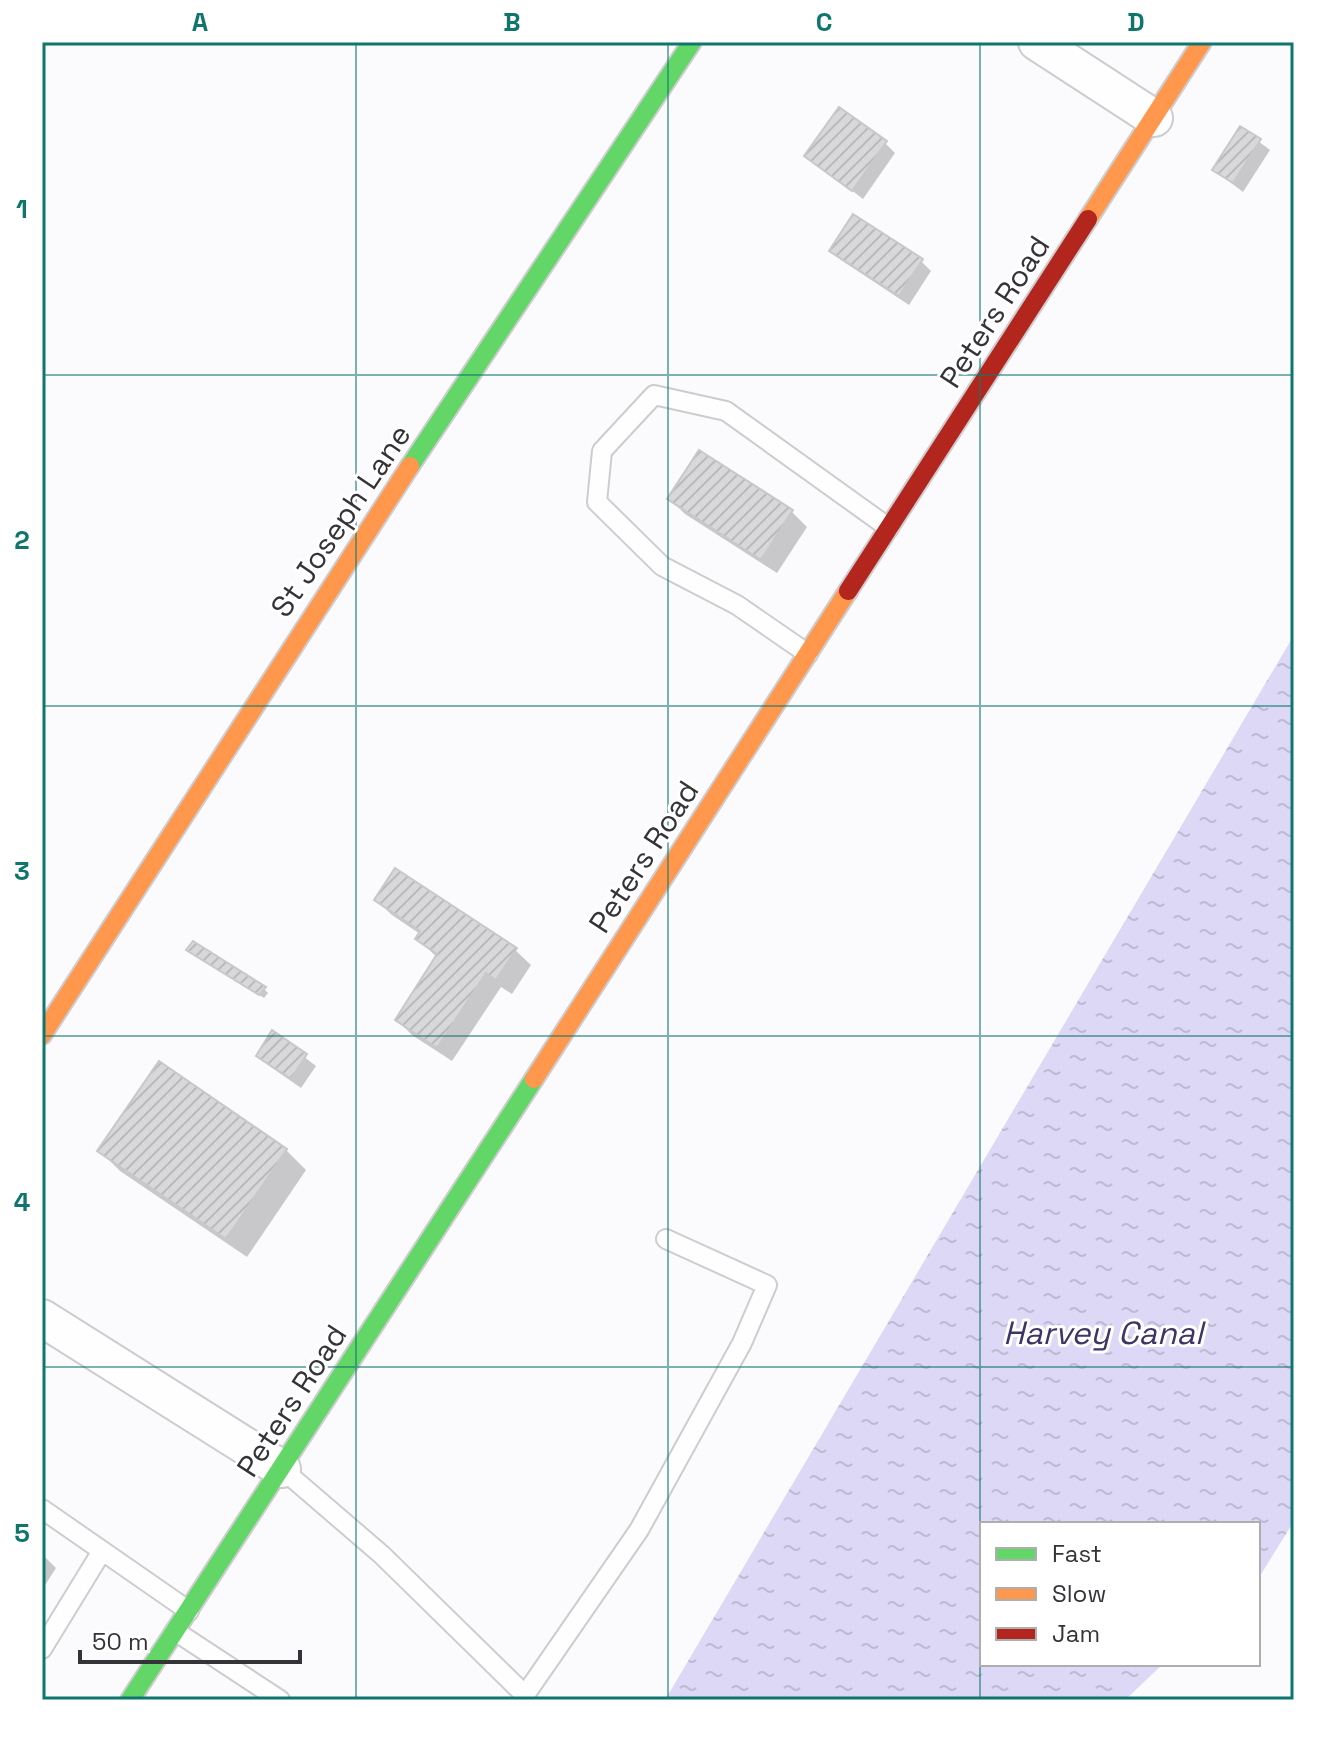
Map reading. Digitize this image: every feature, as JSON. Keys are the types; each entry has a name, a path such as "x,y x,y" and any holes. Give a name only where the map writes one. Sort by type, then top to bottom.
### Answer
{"main road":[{"name":"St Joseph Lane","path":"42,1035 328,589 692,42"},
{"name":"Peters Road","path":"130,1700 1202,42"}],"street":[{"path":"1037,42 1154,118"},
{"path":"49,1328 282,1469"}],"lane":[{"path":"808,654 737,605 662,566 597,502 602,451 654,395 726,411 889,528"},
{"path":"282,1469 382,1555 525,1695 639,1530 742,1343 767,1285 666,1239"},
{"path":"42,1509 189,1611"},
{"path":"42,1649 102,1551"},
{"path":"175,1631 280,1700"}],"water":[{"name":"Harvey Canal","path":"1294,635 1294,1521 1260,1576 1260,1522 980,1522 980,1666 1161,1666 1125,1700 665,1700"}],"building":[{"path":"839,107 887,141 852,191 804,156"},
{"path":"1240,126 1261,139 1233,183 1212,170"},
{"path":"853,214 923,259 899,296 829,251"},
{"path":"699,450 793,510 761,560 667,499"},
{"path":"395,868 517,948 496,980 486,973 437,1048 395,1020 437,954 415,939 420,931 374,900"},
{"path":"193,941 266,987 259,995 186,950"},
{"path":"272,1030 307,1054 291,1079 256,1056"},
{"path":"159,1061 287,1149 226,1239 97,1151"}],"traffic: fast":[{"path":"410,466 692,42"},
{"path":"130,1700 534,1079"}],"traffic: slow":[{"path":"1088,219 1202,42"},
{"path":"42,1035 410,466"},
{"path":"534,1079 848,591"}],"traffic: jam":[{"path":"848,591 1088,219"}]}
